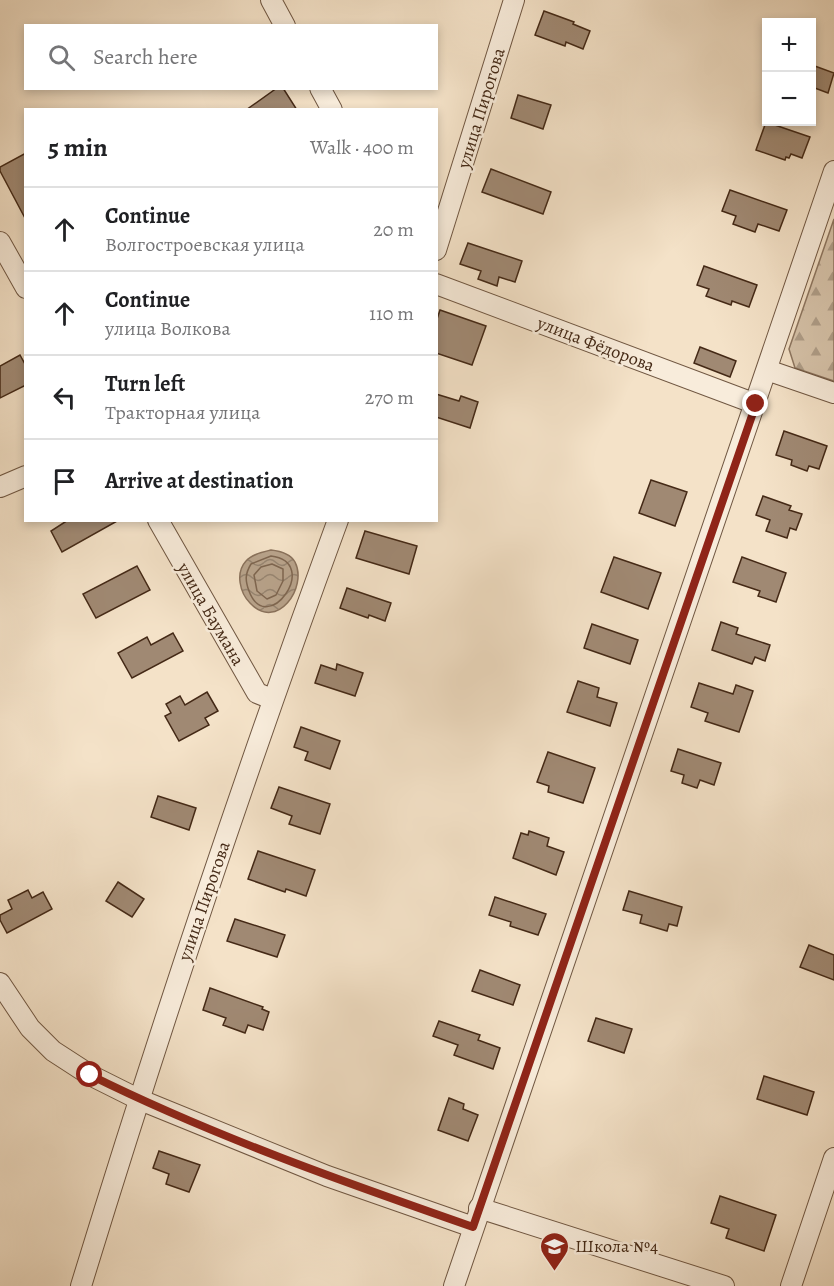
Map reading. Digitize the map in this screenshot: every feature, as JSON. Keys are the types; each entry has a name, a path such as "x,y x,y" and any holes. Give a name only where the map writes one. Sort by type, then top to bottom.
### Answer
{"street":[{"path":"271,0 284,24"},
{"name":"улица Пирогова","path":"438,244 514,0"},
{"path":"321,90 331,108"},
{"path":"454,1286 834,171"},
{"path":"0,242 24,284"},
{"name":"улица Фёдорова","path":"438,285 756,404"},
{"path":"767,370 834,393"},
{"path":"0,487 24,477"},
{"name":"улица Баумана","path":"159,522 257,693 272,699"},
{"name":"улица Пирогова","path":"81,1286 138,1099 272,699 337,522"},
{"path":"0,983 30,1028 53,1051 90,1075 138,1099 327,1176 473,1227"},
{"path":"791,1286 834,1158"},
{"path":"479,1208 724,1286"}],"green space":[{"path":"834,219 834,381 795,368 789,349"}],"water":[{"path":"271,550 290,556 298,572 294,594 288,603 270,612 260,611 250,603 241,588 240,577 248,559"}],"building":[{"path":"544,11 574,22 573,24 590,31 583,49 566,42 565,46 535,35"},
{"path":"816,66 834,73 828,93 816,88"},
{"path":"274,90 284,90 296,108 249,108"},
{"path":"518,95 551,105 543,129 511,118"},
{"path":"765,126 778,126 810,137 802,158 791,154 785,160 756,150"},
{"path":"24,154 24,216 0,171 0,167"},
{"path":"491,169 551,192 543,214 482,192"},
{"path":"730,190 787,210 779,231 758,224 755,232 733,224 736,216 722,211"},
{"path":"468,243 522,261 515,282 499,277 497,286 478,279 481,271 460,264"},
{"path":"704,266 757,285 749,307 732,301 731,305 706,296 709,289 697,285"},
{"path":"440,310 486,326 472,365 438,354"},
{"path":"700,347 736,361 730,377 694,363"},
{"path":"20,355 24,362 24,386 0,398 0,366"},
{"path":"438,395 459,401 461,396 478,402 470,428 438,418"},
{"path":"784,431 827,446 819,469 809,466 807,471 791,465 792,460 776,455"},
{"path":"651,480 687,492 675,526 639,513"},
{"path":"763,496 791,506 789,510 802,514 796,530 790,528 787,538 766,531 770,520 756,515"},
{"path":"65,522 115,522 62,552 51,531"},
{"path":"365,531 417,546 409,574 356,558"},
{"path":"614,557 661,573 648,609 601,592"},
{"path":"742,557 786,573 776,602 758,596 760,591 733,582"},
{"path":"137,566 150,590 96,618 83,594"},
{"path":"347,588 391,603 385,621 369,615 368,618 340,608"},
{"path":"721,622 738,628 736,634 770,645 765,661 755,657 752,664 712,650"},
{"path":"592,624 638,640 630,664 584,648"},
{"path":"173,633 183,651 132,678 118,653 147,637 151,645"},
{"path":"337,664 363,673 355,696 315,683 321,665 336,670"},
{"path":"578,681 599,688 597,697 617,703 610,726 567,712"},
{"path":"699,683 733,694 736,685 753,691 739,732 705,721 708,713 691,707"},
{"path":"207,692 218,711 205,718 209,725 179,741 165,716 171,713 166,704 180,696 185,705"},
{"path":"301,727 340,741 330,769 305,760 308,752 294,747"},
{"path":"678,749 721,763 714,785 700,780 697,788 682,783 684,775 671,771"},
{"path":"548,752 595,768 583,803 548,792 549,786 537,782"},
{"path":"279,787 330,804 320,834 289,824 292,816 271,808"},
{"path":"158,796 196,808 189,830 151,817"},
{"path":"529,831 549,838 547,846 564,852 556,875 513,858 521,833 528,835"},
{"path":"258,851 315,870 306,896 286,889 285,892 248,879"},
{"path":"118,882 144,899 132,917 106,901"},
{"path":"28,890 32,898 43,892 52,909 7,933 0,920 0,915 12,909 8,900"},
{"path":"629,891 682,907 677,926 669,924 667,931 640,923 642,915 623,910"},
{"path":"495,897 546,914 538,935 510,926 511,922 489,915"},
{"path":"235,919 285,935 277,957 227,941"},
{"path":"809,945 834,955 834,980 800,967"},
{"path":"480,970 520,985 513,1005 472,991"},
{"path":"210,988 263,1007 262,1009 269,1012 263,1030 248,1025 245,1033 223,1025 226,1018 203,1010"},
{"path":"596,1018 632,1029 624,1053 588,1041"},
{"path":"439,1021 480,1035 478,1040 500,1048 493,1069 454,1055 458,1045 433,1036"},
{"path":"764,1076 814,1092 807,1115 757,1099"},
{"path":"449,1098 464,1104 463,1109 478,1115 468,1141 438,1130"},
{"path":"159,1151 200,1165 189,1192 166,1184 169,1174 153,1168"},
{"path":"720,1196 776,1215 764,1251 726,1238 729,1229 711,1223"}],"place":[{"name":"Школа №4","path":"554,1272"}],"route":[{"path":"90,1075 138,1099 327,1176 473,1227 756,404"}]}
